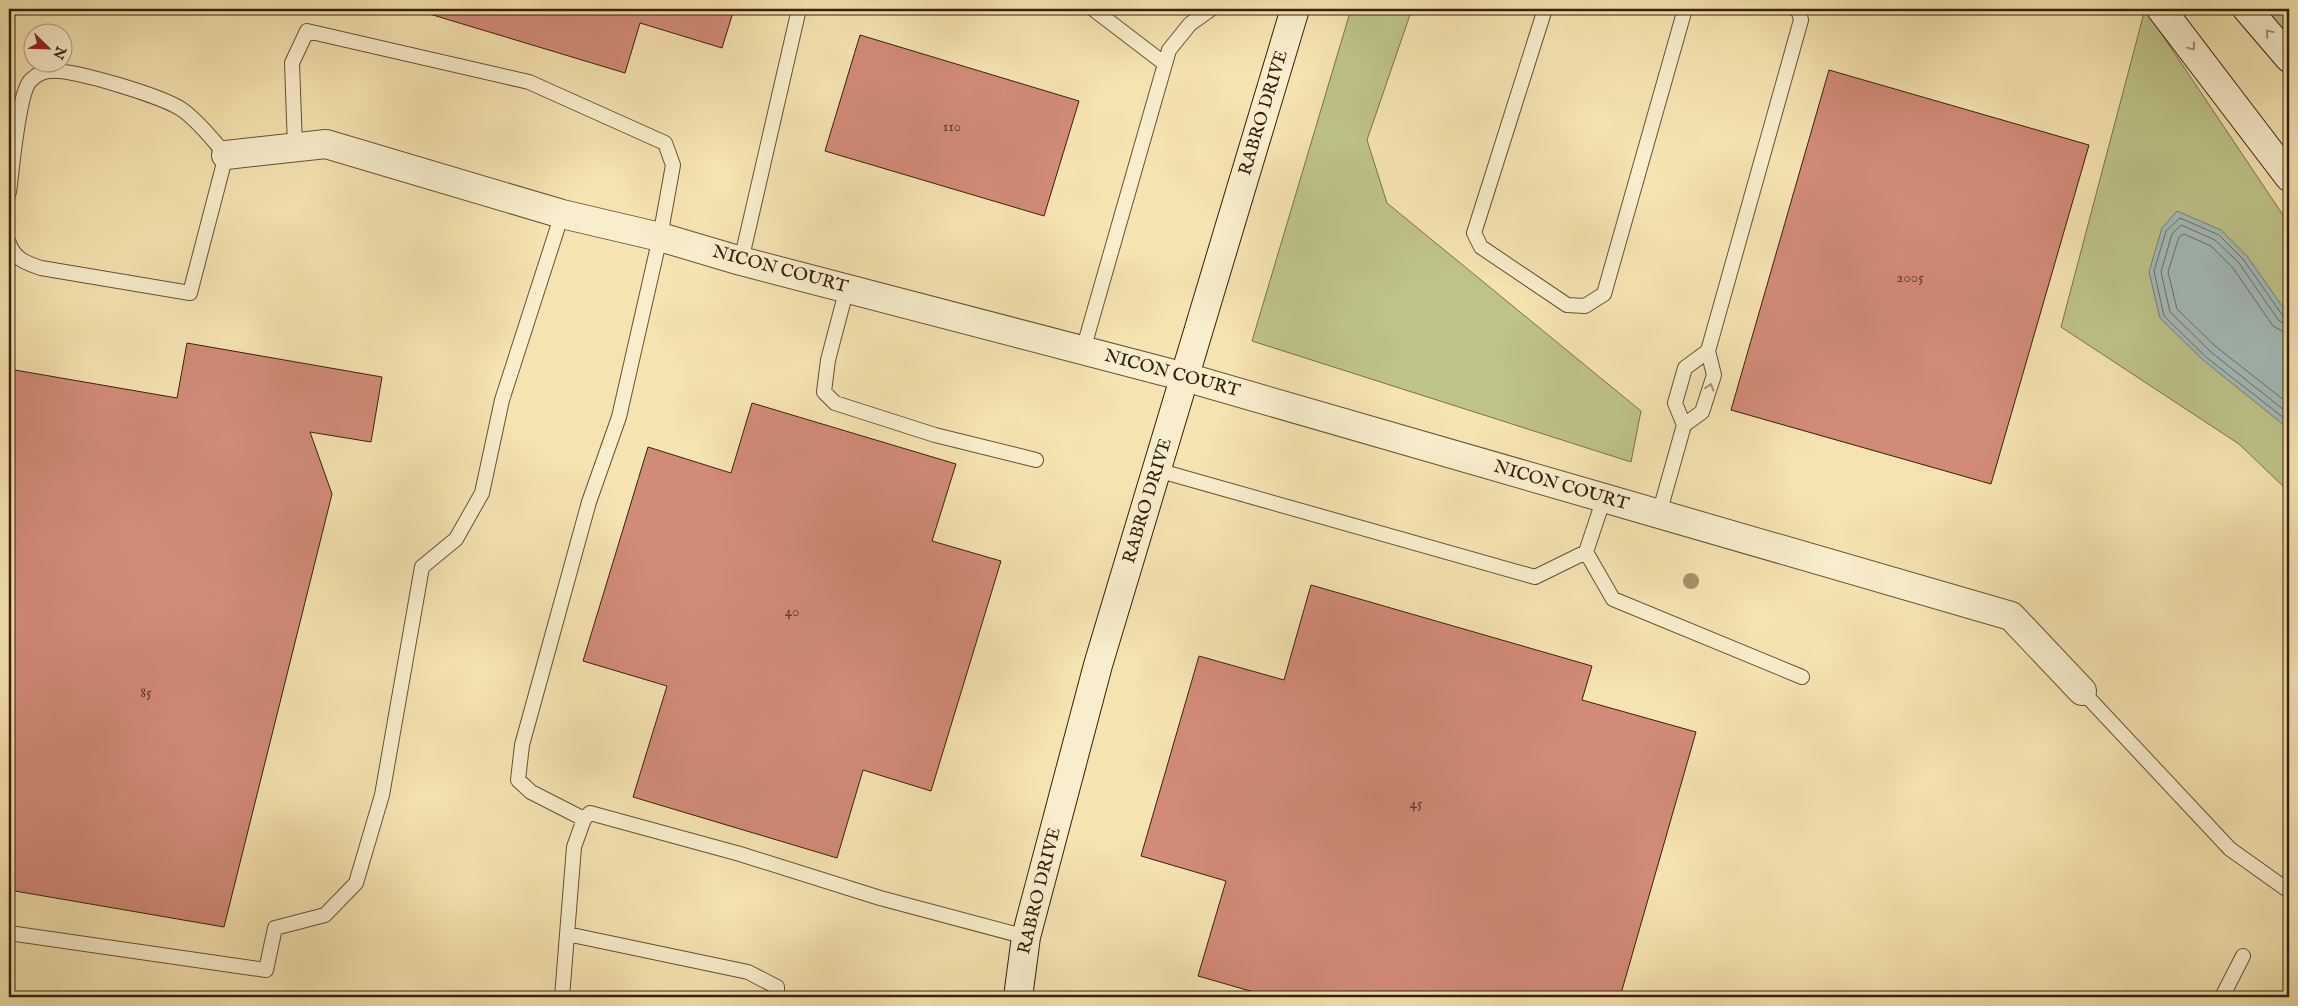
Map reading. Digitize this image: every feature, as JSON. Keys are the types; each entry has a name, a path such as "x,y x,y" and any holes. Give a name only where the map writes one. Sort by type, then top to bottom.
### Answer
{"street":[{"name":"RABRO DRIVE","path":"1018,997 1026,937 1098,665 1295,9"},
{"path":"2162,9 2289,177"},
{"path":"2247,9 2289,58"},
{"name":"NICON COURT","path":"226,155 326,144 562,214 660,237 741,261 1185,377 1604,498 2011,616 2082,691"}],"lane":[{"path":"741,261 799,9"},
{"path":"1093,9 1165,64"},
{"path":"1083,350 1169,50 1190,24 1211,9"},
{"path":"1545,9 1474,233 1481,247 1567,305 1585,306 1604,294 1685,9"},
{"path":"1658,514 1684,425 1702,412 1714,375 1708,351 1801,20 1798,11 1795,9"},
{"path":"295,147 292,63 307,31 529,82 666,144 673,166 660,237 618,416 589,502 522,745 518,780 531,792 584,819"},
{"path":"9,192 23,99 29,82 36,76 50,71 79,75 119,85 177,107 183,110 226,155 190,293 41,268 22,262 10,249 9,243"},
{"path":"9,933 266,970 275,928 325,915 356,882 382,796 422,567 456,539 482,493 502,400 562,214"},
{"path":"847,288 828,360 824,392 835,403 934,435 1036,460"},
{"path":"1684,425 1675,404 1685,368 1708,351"},
{"path":"1157,470 1535,577 1586,552 1604,498"},
{"path":"1586,552 1613,598 1802,677"},
{"path":"2082,691 2230,849 2289,891"},
{"path":"562,997 574,847 584,819 590,813 740,854 880,898 1026,937"},
{"path":"567,934 748,972 777,987 777,997"},
{"path":"2222,997 2243,956"}],"green space":[{"path":"1351,9 1412,9 1367,140 1387,203 1641,411 1631,462 1252,341"},
{"path":"2145,9 2289,224 2289,492 2239,444 2061,327"},
{"path":"2250,9 2289,9 2289,54"}],"water":[{"path":"2177,211 2221,230 2247,256 2289,316 2289,429 2203,360 2160,318 2149,272 2162,228"}],"building":[{"path":"413,9 734,9 722,48 640,23 625,73"},
{"path":"860,35 1079,101 1044,216 825,151"},
{"path":"1829,70 2089,145 1991,484 1731,410"},
{"path":"187,343 382,377 371,442 310,432 332,494 224,927 9,890 9,369 177,398"},
{"path":"752,403 956,464 932,541 1001,561 931,791 863,770 837,858 633,797 667,686 583,661 648,447 731,473"},
{"path":"1311,585 1592,666 1582,700 1696,732 1620,997 1271,997 1198,976 1226,881 1141,856 1199,656 1284,680"}]}
